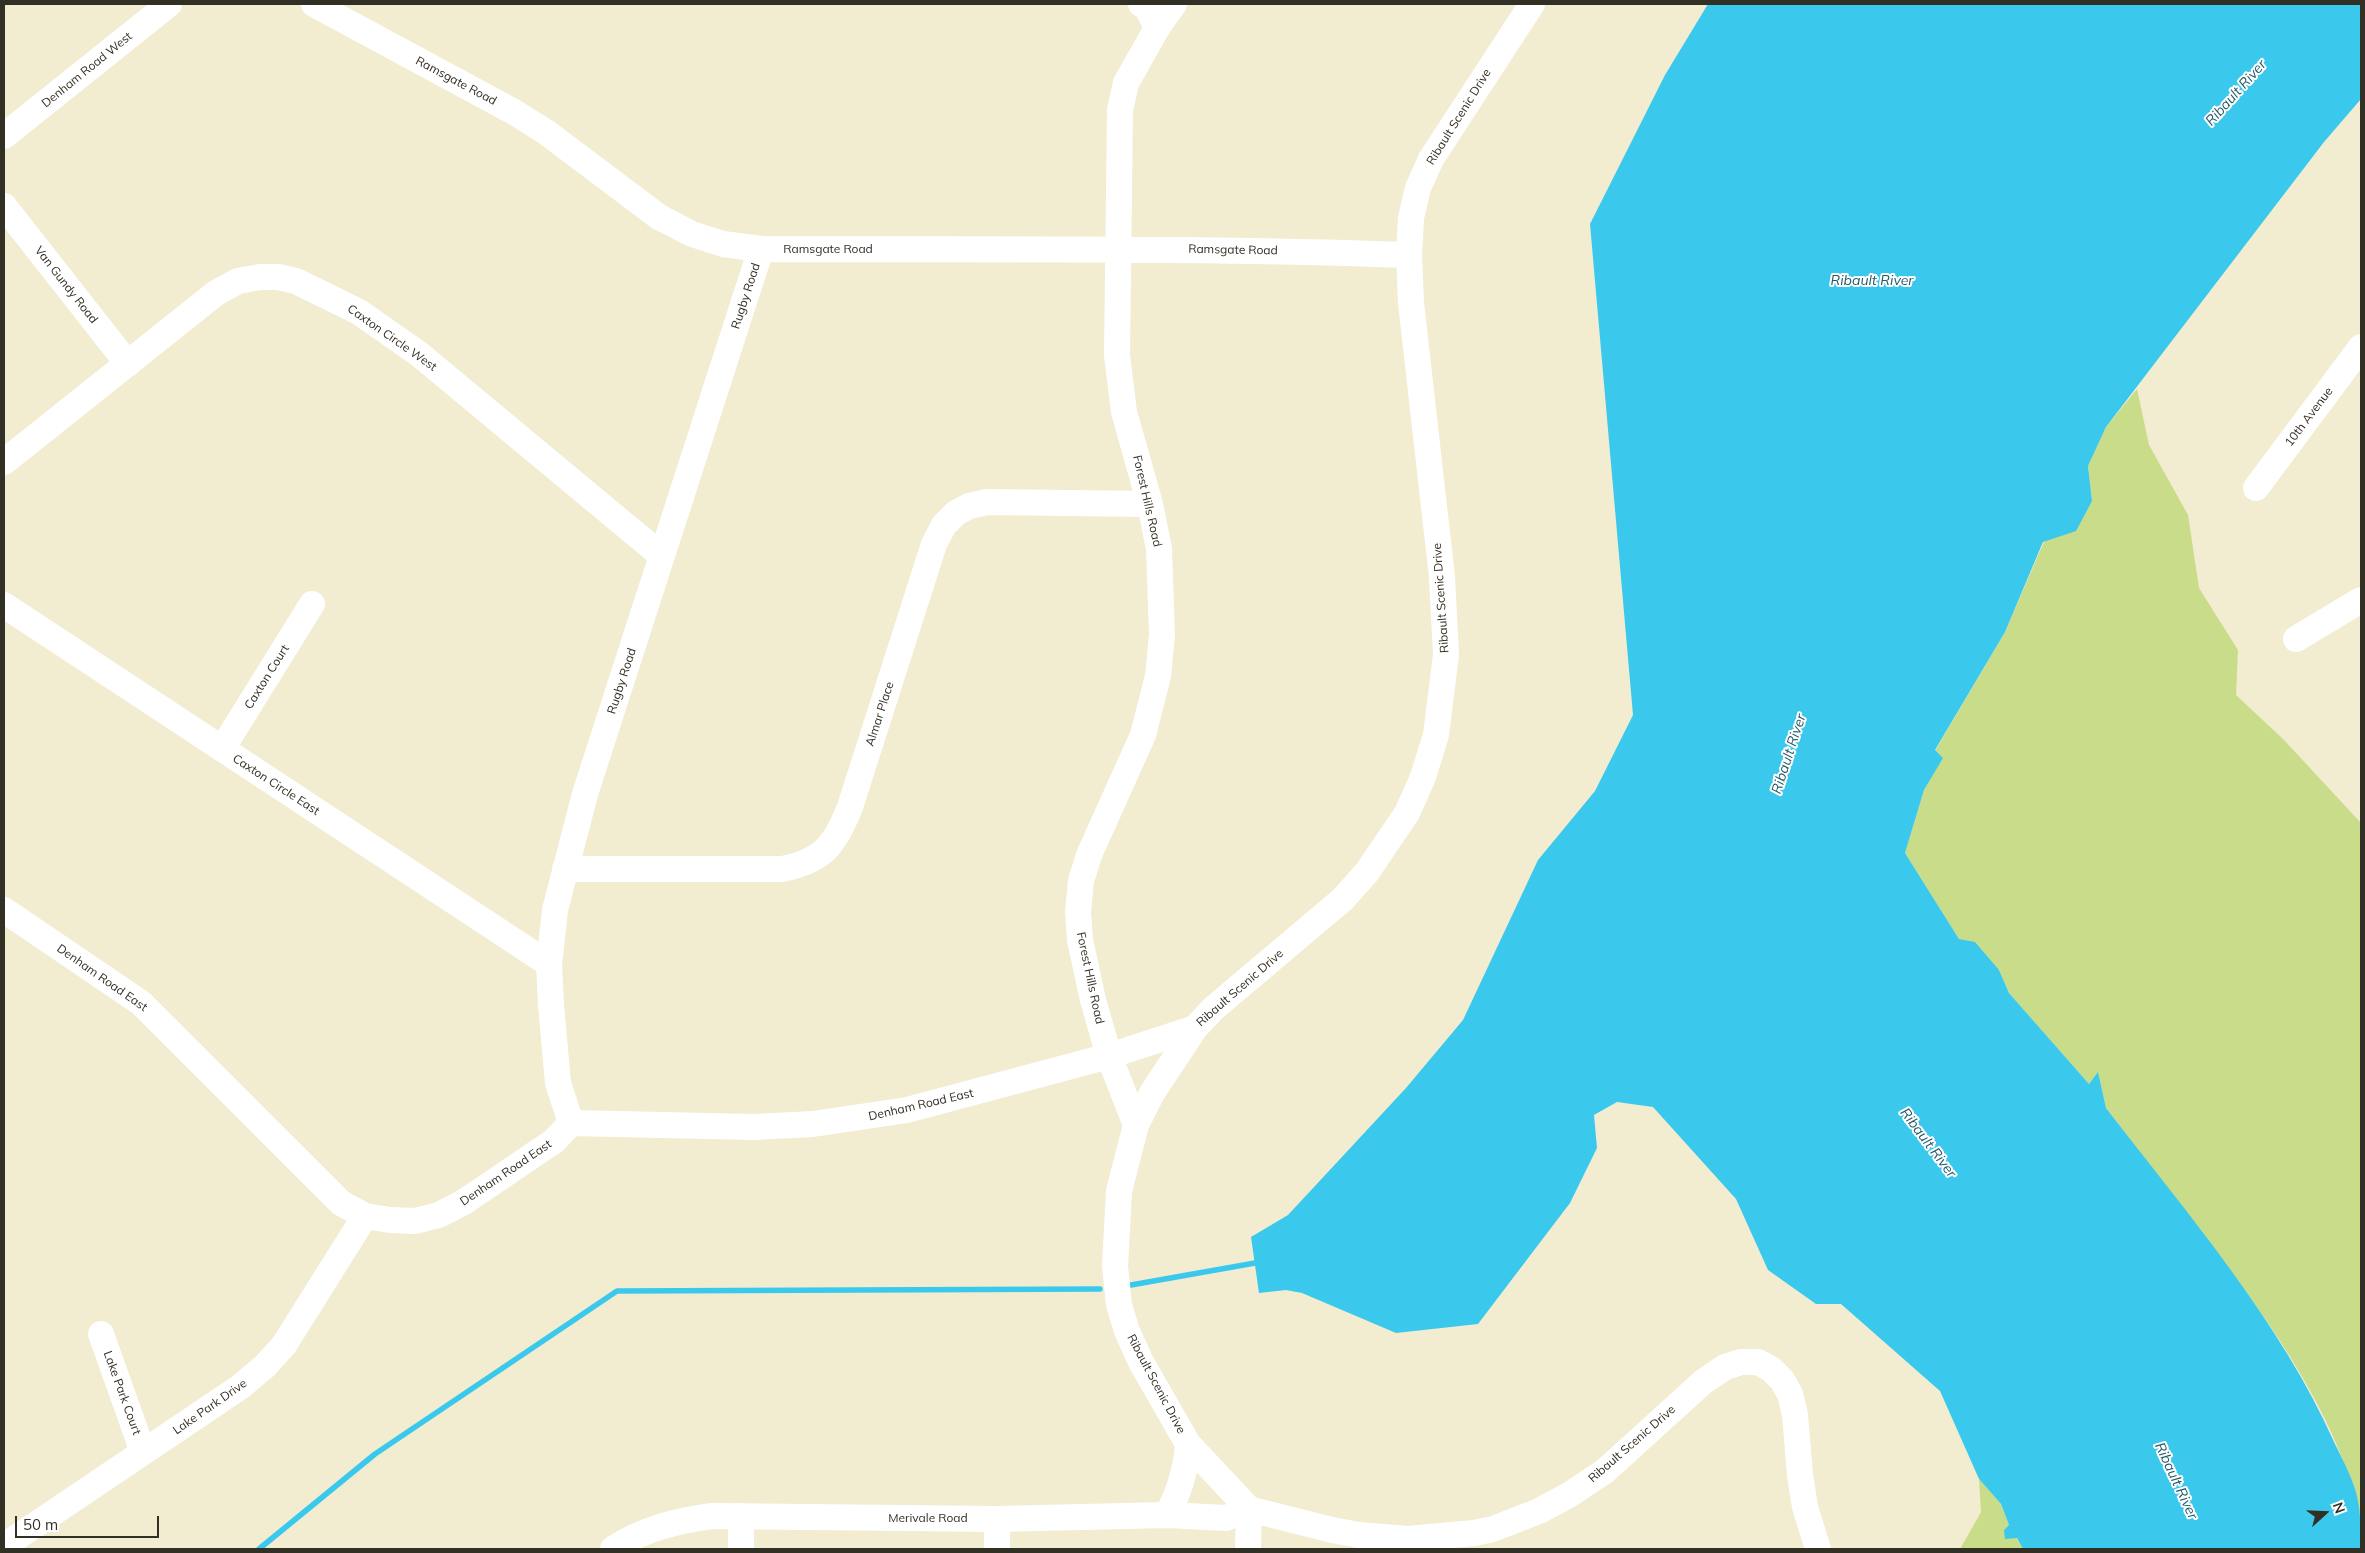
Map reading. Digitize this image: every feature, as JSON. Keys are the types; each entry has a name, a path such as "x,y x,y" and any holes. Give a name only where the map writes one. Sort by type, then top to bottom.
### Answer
{"street":[{"name":"Denham Road West","path":"4,136 169,4"},
{"name":"Ramsgate Road","path":"314,4 514,112 546,132 659,217 692,234 723,244 761,249 1117,249 1298,251 1409,255"},
{"path":"1141,4 1147,8 1157,28"},
{"name":"Forest Hills Road","path":"1109,1056 1091,991 1080,940 1078,912 1081,881 1089,855 1143,735 1158,676 1162,635 1159,549 1150,504 1124,412 1117,355 1120,110 1126,83 1157,28 1174,4"},
{"name":"Ribault Scenic Drive","path":"1532,4 1431,159 1418,188 1411,218 1409,255 1411,304 1445,611 1446,655 1436,735 1423,777 1407,813 1367,872 1343,899 1214,1008 1195,1028 1152,1093 1136,1125 1119,1191 1116,1217 1115,1266 1119,1305 1127,1331 1141,1362 1188,1444 1249,1510 1359,1535 1408,1539 1446,1537 1495,1539 1605,1471 1703,1382 1725,1367 1741,1362 1758,1362 1771,1369 1782,1380 1790,1394 1795,1415 1800,1475 1805,1507 1818,1549"},
{"name":"Van Gundy Road","path":"4,206 128,364"},
{"name":"Rugby Road","path":"571,1123 558,1083 549,964 555,910 585,794 761,249"},
{"name":"Caxton Circle West","path":"4,462 216,293 238,281 278,276 296,281 359,312 419,354 662,556"},
{"name":"10th Avenue","path":"2256,488 2361,347"},
{"name":"Almar Place","path":"565,869 782,870 799,866 816,858 828,849 840,833 850,807 934,544 944,525 969,506 998,501 1150,504"},
{"path":"2296,639 2361,600"},
{"name":"Caxton Court","path":"222,749 312,604"},
{"name":"Caxton Circle East","path":"4,605 549,964"},
{"name":"Denham Road East","path":"4,910 141,1003 342,1203 365,1216 390,1220 416,1221 439,1215 464,1202 554,1142 571,1123 754,1127 814,1124 865,1118 976,1093 1109,1056"},
{"name":"Ribault Scenic Drive","path":"1109,1056 1195,1028"},
{"path":"1109,1056 1136,1125"},
{"name":"Lake Park Drive","path":"4,1546 240,1387 265,1366 284,1345 365,1216"},
{"name":"Lake Park Court","path":"101,1334 143,1452"},
{"path":"1167,1515 1178,1495 1186,1471 1188,1444"},
{"path":"1248,1549 1249,1510"},
{"name":"Merivale Road","path":"612,1549 647,1531 678,1520 712,1516 997,1519 1167,1515 1226,1518 1249,1510"},
{"path":"741,1549 742,1516"},
{"path":"997,1519 997,1549"}],"green space":[{"path":"2137,389 2149,445 2188,515 2199,588 2238,650 2236,695 2284,740 2361,823 2361,1519 2350,1480 2336,1442 2318,1405 2297,1369 2275,1333 2227,1266 2106,1108 2098,1073 2089,1084 2009,993 1999,970 1959,939 1905,853 1924,790 1942,758 1935,751 2005,632 2044,542 2092,501 2088,466 2106,427"},
{"path":"1979,1479 2001,1504 2009,1525 2023,1549 1960,1549 1981,1512"}],"water":[{"name":"Ribault River","path":"1708,4 2361,4 2361,99 2324,142 2106,427 2088,466 2092,501 2076,531 2043,542 2005,632 1935,750 1943,758 1924,790 1905,853 1959,939 1975,942 1999,970 2009,993 2089,1084 2098,1072 2106,1108 2200,1229 2260,1311 2288,1354 2313,1398 2350,1476 2359,1509 2361,1549 2023,1549 2017,1538 2005,1539 2004,1530 2009,1525 2001,1504 1979,1479 1940,1391 1841,1304 1816,1304 1768,1270 1736,1199 1653,1107 1617,1102 1594,1115 1597,1148 1570,1203 1478,1324 1396,1333 1302,1293 1286,1290 1259,1293 1251,1237 1288,1215 1406,1088 1463,1020 1538,860 1595,791 1633,715 1590,224 1665,75"}],"waterway":[{"path":"1131,1285 1255,1263"},
{"path":"259,1549 375,1454 617,1291 1100,1289"}]}
